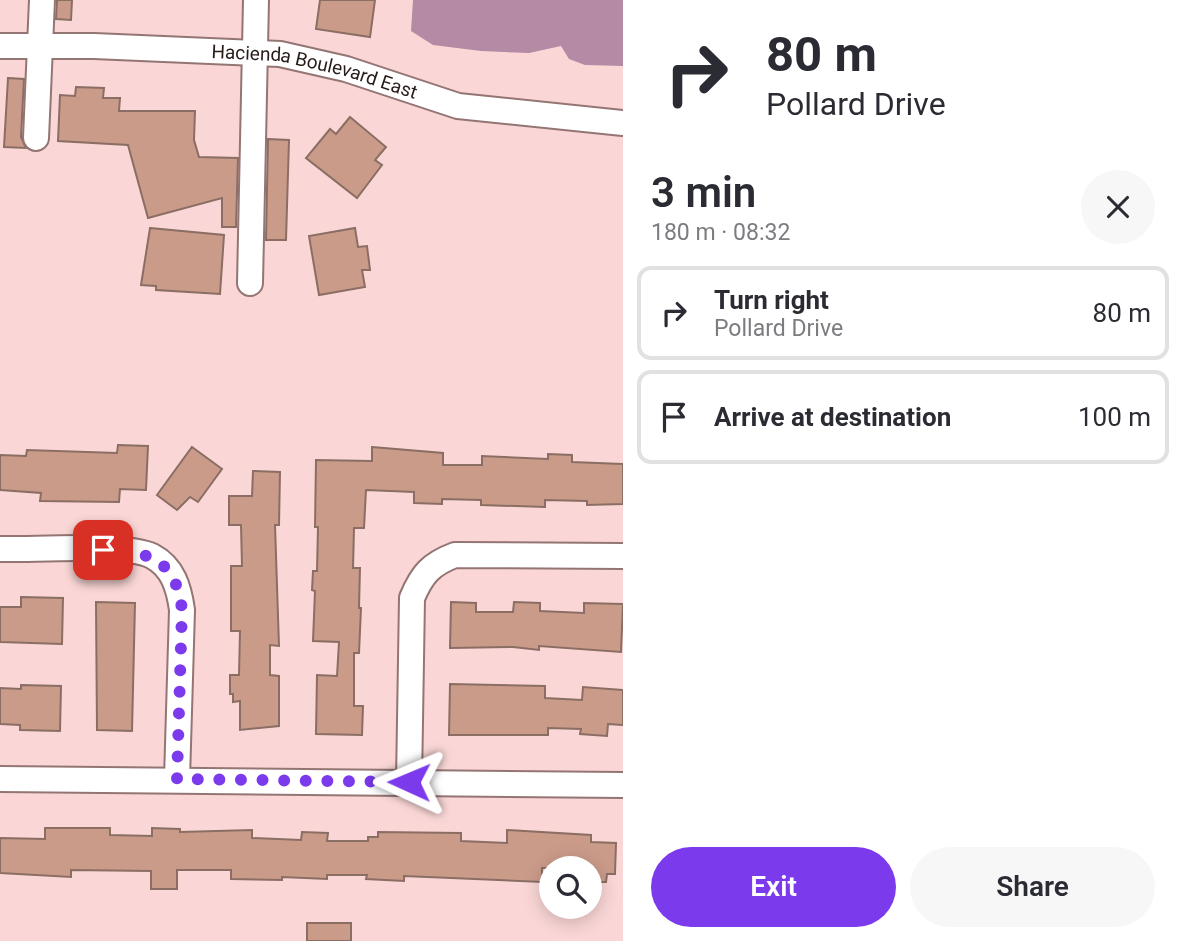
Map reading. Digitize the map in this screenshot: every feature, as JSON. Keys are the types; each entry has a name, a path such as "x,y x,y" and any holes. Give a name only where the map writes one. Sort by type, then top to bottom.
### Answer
{"street":[{"path":"36,138 42,0"},
{"path":"250,283 256,0"},
{"name":"Hacienda Boulevard East","path":"0,46 256,52 345,69 458,106 623,123"},
{"path":"0,549 128,550 151,556 169,570 180,590 182,610 177,779"},
{"path":"409,782 412,598 420,578 435,563 455,555 623,556"},
{"path":"0,779 623,785"}],"shaded area":[{"path":"413,0 623,0 623,66 585,65 569,59 561,46 529,53 433,45 411,31"}],"building":[{"path":"57,0 72,0 71,20 56,19"},
{"path":"320,0 375,0 370,37 316,29"},
{"path":"8,78 24,79 21,137 26,148 4,147"},
{"path":"76,87 104,88 103,98 120,98 119,111 195,111 194,140 199,157 238,158 236,227 222,227 222,198 148,218 128,145 58,141 60,95 75,96"},
{"path":"350,117 386,147 375,160 382,165 357,198 306,158 330,129 336,134"},
{"path":"268,139 289,140 286,240 266,240"},
{"path":"150,228 224,235 220,294 156,290 156,286 141,285"},
{"path":"355,228 358,247 367,246 370,270 362,270 365,287 319,295 309,236"},
{"path":"118,445 148,446 146,490 120,489 119,502 40,501 41,493 0,490 0,455 26,456 27,450 117,453"},
{"path":"192,447 222,469 198,502 190,497 177,510 157,495"},
{"path":"372,447 443,453 443,465 482,465 482,456 548,459 548,454 572,455 572,462 623,464 623,504 587,505 587,501 545,500 545,507 481,505 481,500 442,499 442,504 414,503 414,492 366,490 364,528 354,528 353,568 360,568 361,608 359,653 354,653 354,706 363,706 362,735 316,734 317,675 337,676 339,642 313,641 315,591 312,590 313,571 317,571 318,527 315,527 316,460 372,461"},
{"path":"253,471 280,472 279,525 275,525 279,646 270,645 270,675 279,676 279,726 240,730 240,701 233,702 230,675 239,675 240,631 231,631 231,566 242,566 241,525 229,525 229,496 252,496"},
{"path":"21,597 63,598 62,644 0,642 0,607 21,607"},
{"path":"96,602 135,603 132,731 97,730"},
{"path":"451,602 476,603 476,612 513,612 514,602 540,603 540,611 584,613 584,603 623,604 621,652 539,646 539,650 513,647 450,648"},
{"path":"450,684 545,686 545,698 582,700 583,687 623,690 623,725 608,724 607,736 580,734 581,729 548,728 548,735 449,735"},
{"path":"21,685 61,686 60,731 20,730 20,725 0,724 0,688 21,689"},
{"path":"45,828 110,828 110,835 152,836 152,828 180,829 180,832 252,830 252,838 301,840 302,832 328,833 327,841 368,841 368,837 378,837 378,832 461,833 461,841 507,843 507,830 591,835 591,842 616,843 615,874 607,874 606,882 602,882 602,856 539,856 539,882 404,876 404,881 366,879 367,875 327,875 327,879 231,879 231,870 177,870 177,889 151,889 151,871 71,870 71,877 0,873 0,838 45,839"},
{"path":"307,923 351,923 351,941 307,941"}],"route":[{"path":"103,550 128,550 151,556 169,570 180,590 182,610 177,779 409,782"}]}
